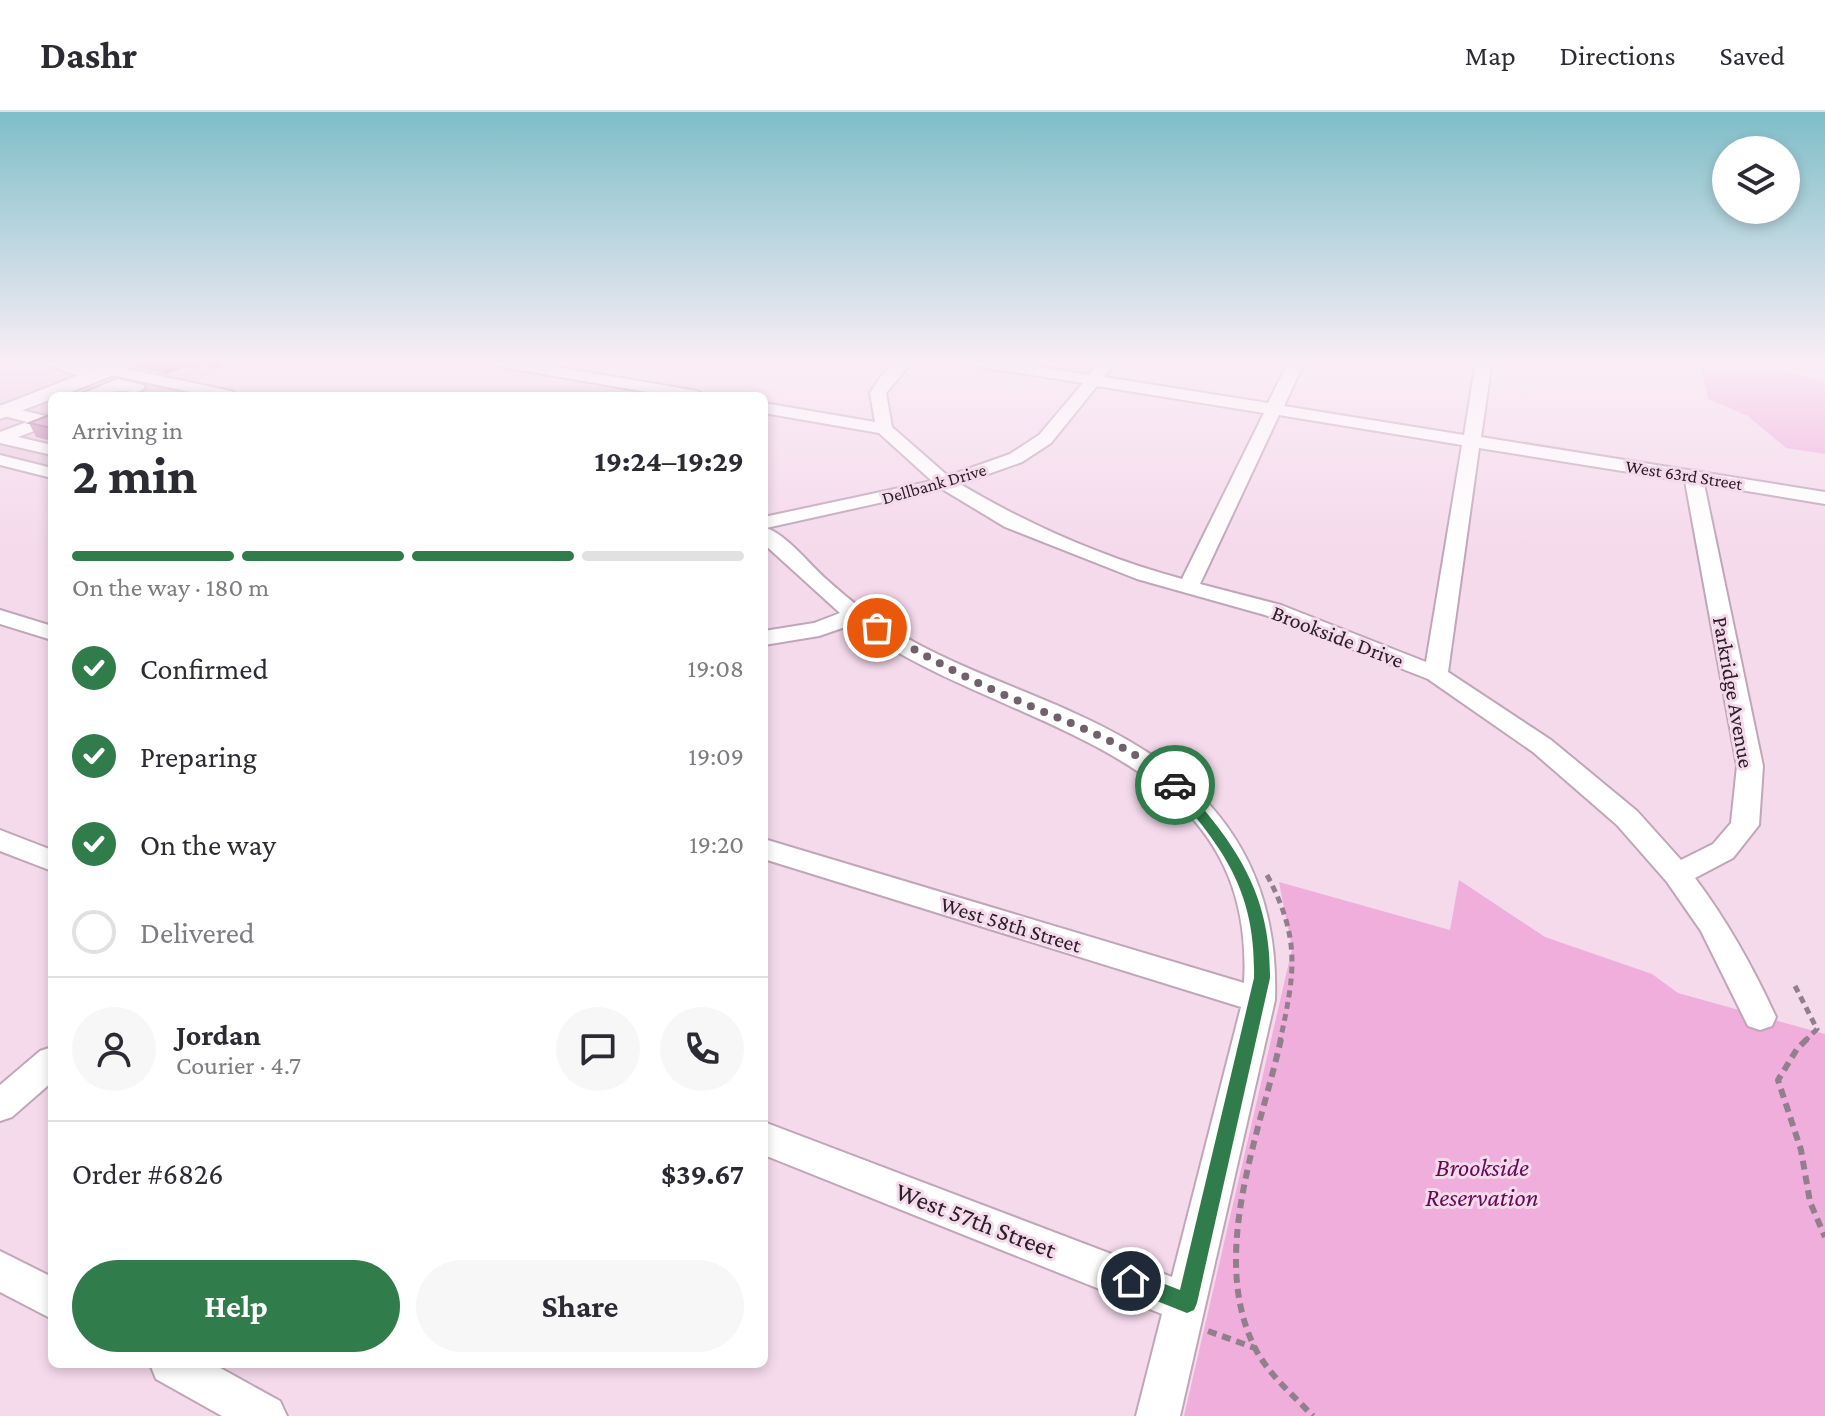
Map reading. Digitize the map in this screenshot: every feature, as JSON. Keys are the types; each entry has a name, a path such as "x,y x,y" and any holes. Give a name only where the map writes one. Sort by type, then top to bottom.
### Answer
{"street":[{"path":"42,422 0,438 48,449"},
{"path":"843,422 884,429 883,422"},
{"name":"Dellbank Drive","path":"768,522 884,499 945,483 1032,450 1057,422"},
{"path":"1189,585 1268,422"},
{"name":"West 63rd Street","path":"1357,422 1825,498"},
{"path":"1436,674 1476,422"},
{"name":"Brookside Drive","path":"884,429 945,483 1012,523 1144,575 1273,610 1436,674 1542,746 1627,818 1677,875 1712,923 1738,968 1760,1017"},
{"path":"0,460 48,472"},
{"name":"Parkridge Avenue","path":"1677,875 1723,851 1745,825 1750,766 1693,476"},
{"path":"768,538 856,615 942,666 1121,746 1159,770 1189,798 1217,833 1240,870 1257,913 1262,951 1259,1000 1195,1316 1158,1416"},
{"path":"768,637 819,629 856,615"},
{"path":"0,617 48,632"},
{"path":"0,840 48,859"},
{"name":"West 58th Street","path":"768,850 1259,1000"},
{"path":"0,1106 48,1064"},
{"name":"West 57th Street","path":"768,1140 1195,1316"},
{"path":"0,1270 48,1297"},
{"path":"178,1368 265,1416"}],"path":[{"path":"1795,986 1817,1029 1797,1049 1778,1080 1801,1150 1810,1202 1825,1237"},
{"path":"1195,1316 1255,1348 1281,1384 1313,1416"}],"shaded area":[{"path":"0,422 48,422 48,479 0,467"}],"green space":[{"path":"1755,422 1825,422 1825,454 1786,448"},
{"name":"Brookside Reservation","path":"1459,880 1545,937 1652,974 1678,993 1825,1034 1825,1416 1184,1416 1292,949 1279,882 1450,930"}],"building":[{"path":"48,422 48,427 29,423"}],"way so far":[{"path":"877,628 942,666 1015,700 1071,721 1121,746 1159,770 1175,785"}],"route":[{"path":"1131,1281 1187,1303 1262,978 1257,913 1240,870 1217,833 1175,785"}]}
